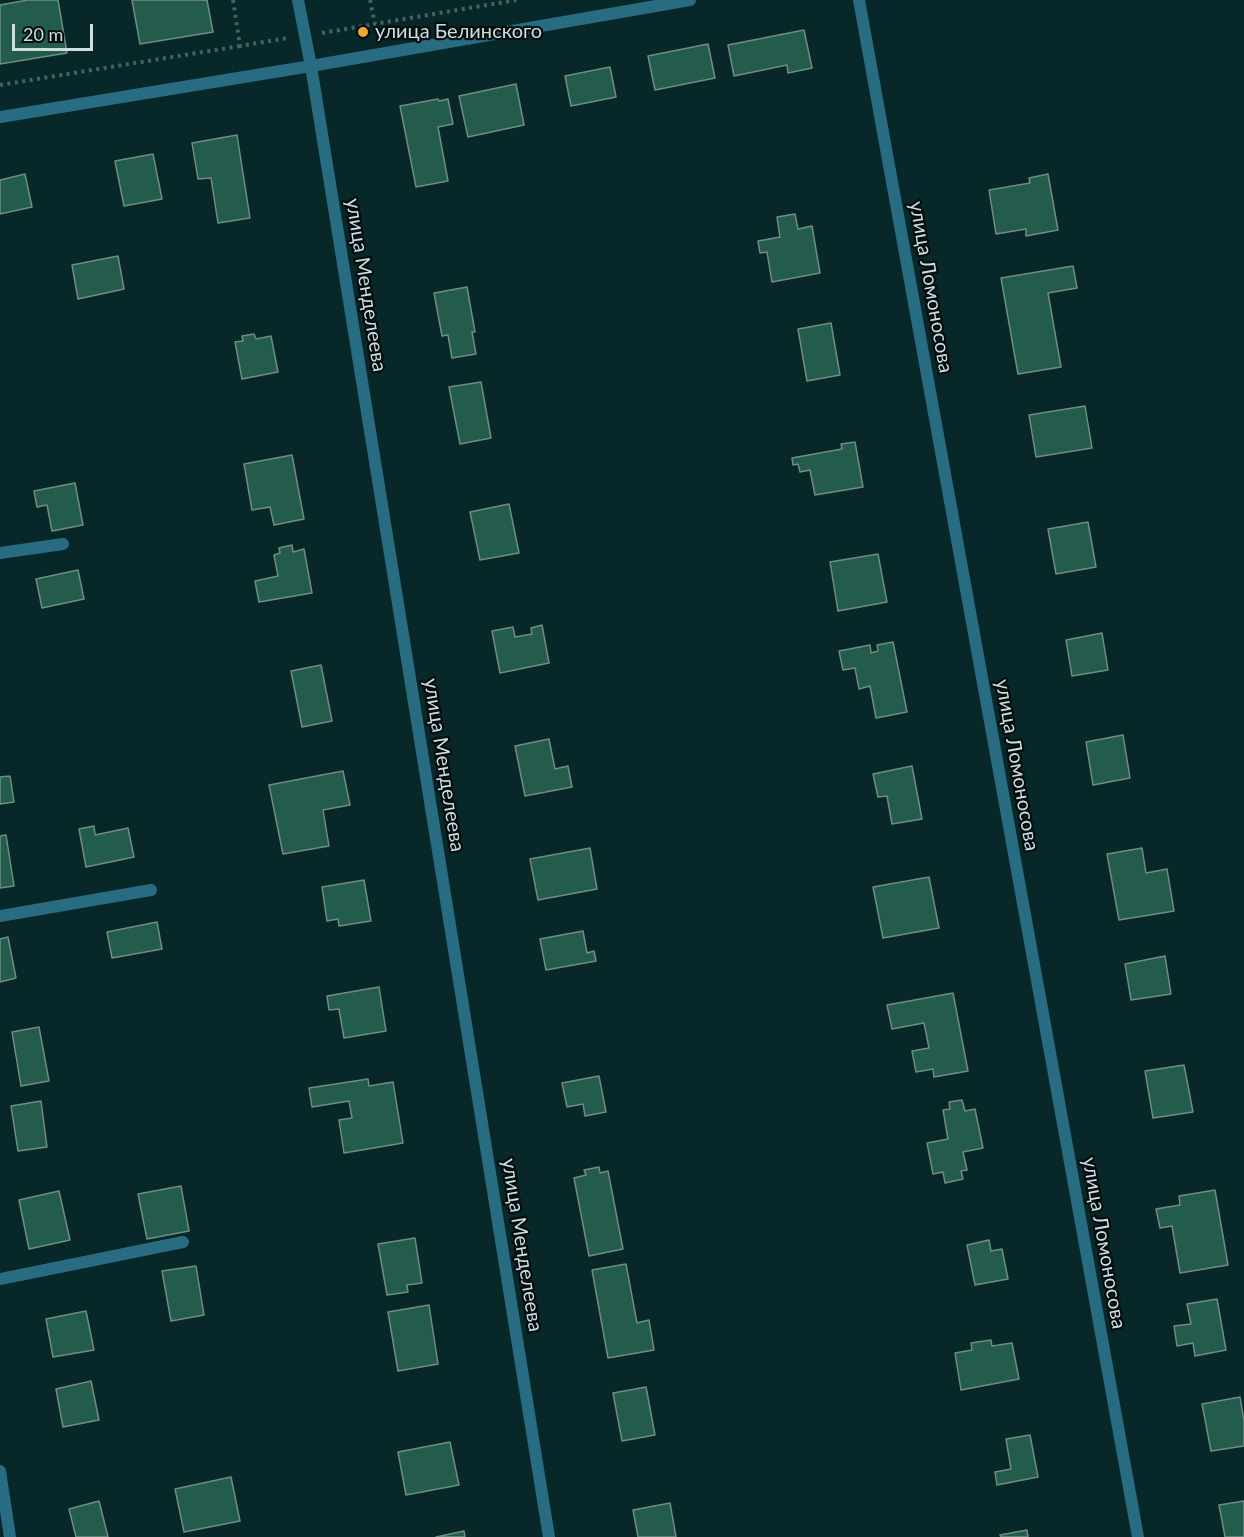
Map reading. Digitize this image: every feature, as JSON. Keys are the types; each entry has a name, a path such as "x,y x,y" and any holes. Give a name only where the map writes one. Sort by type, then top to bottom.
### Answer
{"street":[{"name":"улица Менделеева","path":"298,0 311,66 549,1537"},
{"path":"0,117 690,0"},
{"name":"улица Ломоносова","path":"859,0 1138,1537"},
{"path":"0,553 63,544"},
{"path":"0,916 151,890"},
{"path":"0,1279 183,1242"},
{"path":"0,1471 10,1537"}],"path":[{"path":"370,0 375,24 517,0"},
{"path":"0,85 240,46"}],"building":[{"path":"28,0 58,0 67,53 0,64 0,5"},
{"path":"132,0 207,0 213,32 140,44"},
{"path":"804,30 812,68 788,73 787,65 734,76 728,45"},
{"path":"708,44 715,78 655,90 648,56"},
{"path":"610,67 616,97 571,106 565,76"},
{"path":"516,84 524,125 468,137 459,96"},
{"path":"438,99 439,101 448,99 453,124 438,127 448,181 416,187 400,106"},
{"path":"237,135 250,218 218,223 211,178 198,179 192,143"},
{"path":"153,154 162,199 124,206 115,161"},
{"path":"25,174 32,207 0,214 0,180"},
{"path":"1048,174 1058,230 1026,236 1026,229 996,234 989,190 1030,183 1029,178"},
{"path":"795,214 798,229 812,226 820,273 772,282 767,252 760,253 758,241 780,237 777,217"},
{"path":"118,256 124,289 78,299 72,265"},
{"path":"1073,266 1077,288 1048,293 1061,367 1018,374 1001,278"},
{"path":"467,287 475,332 472,332 476,354 452,358 448,335 442,336 434,293"},
{"path":"831,323 840,375 807,381 798,329"},
{"path":"254,334 256,339 271,336 278,372 242,379 235,342 243,341 242,336"},
{"path":"481,382 491,438 460,444 449,387"},
{"path":"1085,406 1092,448 1036,457 1029,415"},
{"path":"855,442 863,487 815,495 810,470 800,472 798,464 793,465 792,458 842,449 841,444"},
{"path":"292,455 304,519 274,525 270,507 252,510 244,464"},
{"path":"75,483 83,525 52,531 47,505 37,507 34,491"},
{"path":"509,504 519,553 480,560 470,512"},
{"path":"1088,522 1096,567 1056,574 1048,529"},
{"path":"292,545 293,552 304,549 312,593 259,602 255,581 278,576 274,555 280,553 279,548"},
{"path":"878,554 887,602 838,611 830,562"},
{"path":"78,570 84,599 42,608 36,579"},
{"path":"542,625 549,663 500,673 492,631 513,627 515,637 532,634 531,628"},
{"path":"1102,633 1108,670 1072,676 1066,640"},
{"path":"893,642 907,712 876,718 870,686 859,689 855,668 843,670 839,651 870,645 871,653 878,651 877,645"},
{"path":"321,665 332,721 302,727 291,671"},
{"path":"1123,735 1130,778 1093,785 1086,742"},
{"path":"549,739 555,769 568,766 572,787 525,796 515,746"},
{"path":"912,766 922,819 892,824 887,796 878,797 873,774"},
{"path":"343,771 350,805 323,810 329,846 283,854 269,785"},
{"path":"10,776 14,802 0,804 0,777"},
{"path":"94,826 95,835 128,828 134,857 86,867 79,829"},
{"path":"6,835 14,886 0,888 0,836"},
{"path":"590,848 597,889 538,900 530,859"},
{"path":"1142,848 1146,873 1167,869 1174,911 1119,920 1107,854"},
{"path":"929,877 939,928 883,938 873,887"},
{"path":"364,880 371,921 339,926 338,919 327,921 322,887"},
{"path":"157,922 162,949 112,958 107,932"},
{"path":"583,931 587,953 594,951 596,961 546,970 540,939"},
{"path":"8,937 16,978 0,982 0,939"},
{"path":"1165,956 1171,994 1131,1000 1125,964"},
{"path":"379,987 386,1031 344,1038 339,1009 329,1010 327,996"},
{"path":"953,993 968,1071 934,1077 933,1069 916,1072 912,1051 929,1048 924,1023 892,1029 887,1005"},
{"path":"39,1027 49,1081 21,1086 12,1032"},
{"path":"1184,1065 1193,1112 1153,1118 1145,1071"},
{"path":"599,1076 606,1112 585,1116 583,1104 567,1107 562,1083"},
{"path":"368,1079 369,1086 393,1082 403,1143 344,1153 339,1120 352,1118 349,1101 312,1107 309,1088"},
{"path":"962,1100 965,1111 975,1109 983,1148 963,1152 967,1170 961,1171 963,1179 945,1183 943,1172 933,1174 927,1143 948,1139 943,1110 950,1109 949,1102"},
{"path":"41,1101 47,1147 18,1151 11,1106"},
{"path":"599,1167 600,1173 608,1171 623,1249 589,1256 574,1178 586,1175 584,1170"},
{"path":"181,1186 189,1231 147,1239 138,1194"},
{"path":"1215,1190 1228,1265 1180,1273 1172,1226 1160,1228 1156,1209 1180,1205 1179,1196"},
{"path":"59,1191 70,1240 29,1249 19,1200"},
{"path":"415,1238 422,1283 407,1285 408,1292 387,1295 378,1244"},
{"path":"989,1240 991,1251 1002,1249 1008,1279 975,1285 967,1245"},
{"path":"626,1264 637,1323 649,1320 654,1350 608,1358 592,1270"},
{"path":"196,1266 204,1315 171,1321 162,1271"},
{"path":"1217,1299 1226,1350 1195,1356 1193,1343 1177,1346 1174,1326 1191,1324 1187,1304"},
{"path":"429,1305 438,1364 398,1371 388,1312"},
{"path":"86,1311 94,1350 53,1357 46,1319"},
{"path":"991,1340 992,1346 1012,1343 1019,1379 961,1390 955,1353 972,1350 971,1343"},
{"path":"91,1381 99,1420 63,1427 56,1389"},
{"path":"646,1387 655,1435 622,1441 613,1393"},
{"path":"1240,1397 1244,1421 1244,1446 1211,1451 1202,1404"},
{"path":"1030,1435 1038,1477 997,1485 995,1472 1011,1469 1006,1439"},
{"path":"450,1442 459,1485 406,1495 398,1452"},
{"path":"231,1477 240,1521 184,1532 175,1489"},
{"path":"99,1501 108,1537 76,1537 69,1509"},
{"path":"1244,1501 1244,1537 1225,1537 1219,1505"},
{"path":"670,1503 676,1537 638,1537 633,1510"},
{"path":"1027,1530 1028,1537 1001,1537 1000,1535"},
{"path":"464,1531 465,1537 436,1537"}],"place":[{"name":"улица Белинского","path":"363,32"}]}
